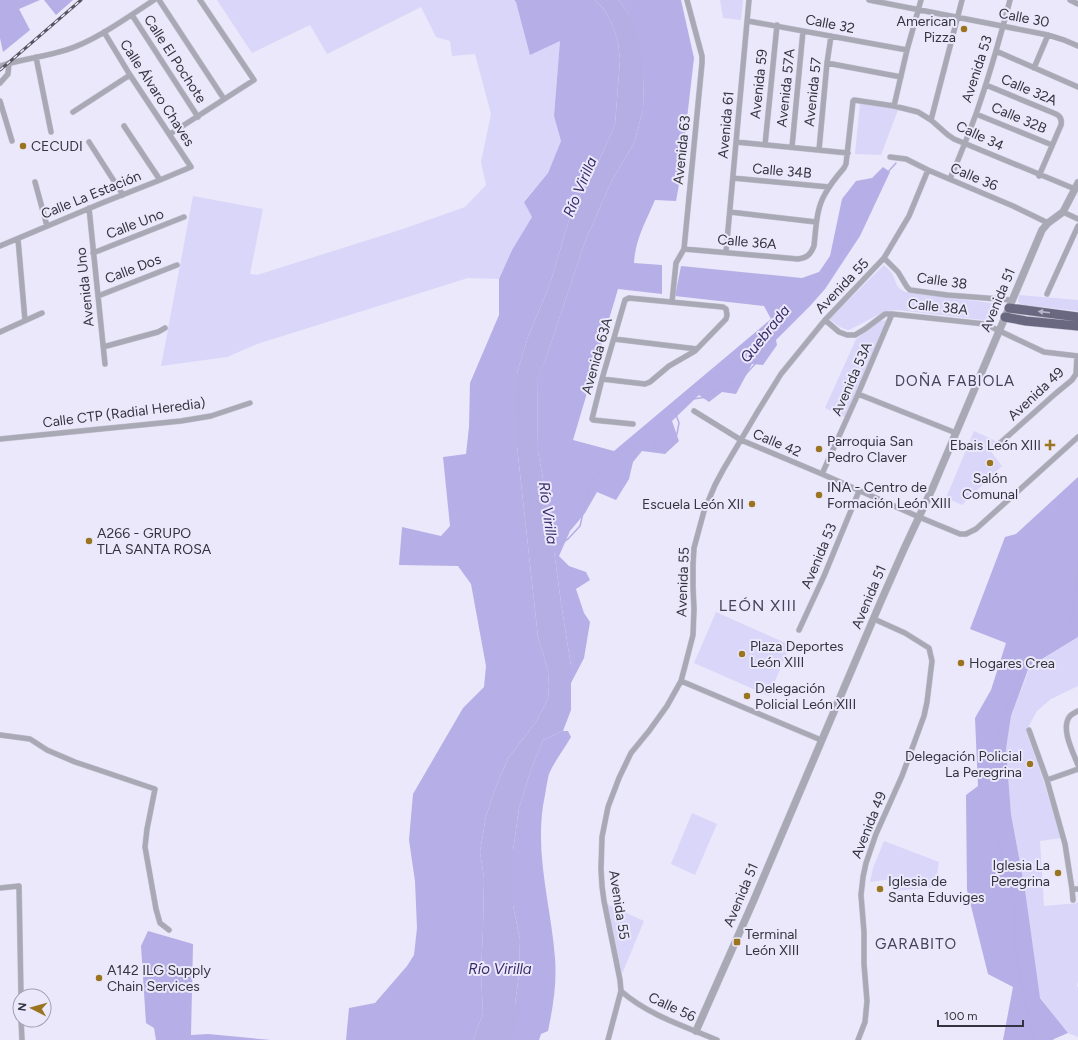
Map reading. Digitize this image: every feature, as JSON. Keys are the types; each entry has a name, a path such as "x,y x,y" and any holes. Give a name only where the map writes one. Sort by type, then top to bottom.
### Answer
{"highway":[{"path":"1011,304 1078,317"},
{"path":"1005,317 1078,331"},
{"path":"1026,321 1078,326"}],"street":[{"path":"0,66 67,50 82,44 132,15 154,0"},
{"path":"159,0 224,99"},
{"path":"170,134 254,80 200,0"},
{"name":"Avenida 63","path":"672,302 676,263 684,249 702,63 702,56 687,0"},
{"name":"Avenida 61","path":"726,252 749,0"},
{"name":"Calle 30","path":"869,0 1048,35 1078,46"},
{"path":"894,106 921,0"},
{"path":"931,120 962,0"},
{"name":"Avenida 53","path":"950,179 986,85 1010,0"},
{"path":"1070,0 1078,4"},
{"name":"Calle El Pochote","path":"132,15 198,116"},
{"name":"Calle 32","path":"748,21 908,50"},
{"name":"Avenida 59","path":"765,145 777,26"},
{"name":"Avenida 57A","path":"792,147 803,31"},
{"name":"Calle Álvaro Chaves","path":"104,32 130,75 191,166"},
{"path":"1034,68 1048,35"},
{"name":"Avenida 57","path":"819,150 831,36"},
{"path":"996,51 1078,87"},
{"path":"36,57 51,132"},
{"path":"0,83 8,74 9,63"},
{"path":"827,63 901,77"},
{"path":"73,112 130,75"},
{"name":"Calle 32A","path":"986,85 1058,115 1061,119 1061,125 1052,145"},
{"name":"Calle 34","path":"848,153 854,101 894,106 916,111 931,120 948,136 964,144 1039,176 1076,186"},
{"path":"0,102 12,141"},
{"name":"Calle 32B","path":"976,114 1052,145"},
{"path":"124,126 160,180"},
{"path":"89,142 123,195"},
{"path":"730,212 816,222 819,205 824,194 845,166 848,153 736,142"},
{"path":"1039,176 1052,145"},
{"name":"Calle 36","path":"890,157 906,158 928,170 1013,206 1048,223"},
{"name":"Calle La Estación","path":"0,246 191,166"},
{"name":"Avenida 55","path":"608,1040 621,991 602,886 602,837 608,807 619,778 632,754 667,706 681,680 693,635 694,548 704,511 715,485 781,374 825,320 884,258 909,216 928,170"},
{"name":"Calle 34B","path":"733,178 829,187"},
{"path":"35,182 47,226"},
{"name":"Avenida 51","path":"696,1031 753,902 904,549 956,433 1042,230 1048,223 1063,212 1076,186"},
{"name":"Avenida Uno","path":"89,208 105,364"},
{"path":"1063,212 1078,219"},
{"name":"Calle Uno","path":"93,253 184,217"},
{"name":"Calle 36A","path":"684,249 802,259 812,252 816,222"},
{"path":"1047,294 1078,226"},
{"path":"18,239 25,320"},
{"name":"Calle 38","path":"884,258 898,272 910,290 1011,304"},
{"name":"Calle Dos","path":"98,296 177,265"},
{"name":"Avenida 63A","path":"633,424 592,419 625,301 629,298 672,302"},
{"path":"602,379 644,384 650,382 669,366 697,349 726,319 726,309 723,307 672,302"},
{"path":"0,332 42,313"},
{"name":"Calle 38A","path":"825,320 839,332 848,335 856,334 885,314 985,324 1044,352 1077,356"},
{"name":"Avenida 53A","path":"822,474 892,314"},
{"path":"103,347 158,332 165,328"},
{"path":"614,339 697,349"},
{"name":"Avenida 49","path":"999,444 1072,380 1076,374 1077,356"},
{"path":"858,394 956,433"},
{"name":"Calle CTP (Radial Heredia)","path":"0,439 181,421 211,416 250,403"},
{"name":"Calle 42","path":"694,411 741,440 822,474 919,518 954,532 966,534 976,529 1078,437"},
{"name":"Avenida 53","path":"799,630 824,576 859,491"},
{"name":"Avenida 49","path":"858,1040 865,1022 867,1001 864,964 862,895 863,877 876,834 902,776 924,716 932,661 929,648 905,633 874,619"},
{"path":"681,680 821,740"},
{"path":"1078,711 1070,716 1066,731 1078,765"},
{"path":"1030,730 1047,780 1065,844 1075,889 1073,900"},
{"path":"0,735 30,739 47,750 75,762 155,789 147,828 145,847 156,909 160,923 169,930"},
{"path":"1047,780 1078,769"},
{"path":"0,888 19,886 21,988"},
{"name":"Calle 56","path":"621,991 632,1001 650,1011 717,1040"},
{"path":"22,1028 22,1040"}],"shaded area":[{"path":"0,0 40,0 19,9 30,30 3,52 0,38"},
{"path":"44,0 73,0 56,15"},
{"path":"217,0 514,0 560,41 554,116 561,141 548,173 524,201 532,217 512,250 499,279 468,278 257,344 227,357 161,366 193,196 263,209 250,274 257,275 403,229 465,207 486,185 481,162 491,114 475,54 452,56 450,41 436,37 421,7 327,54 310,25 252,53"},
{"path":"514,0 595,0 604,9 613,26 618,42 620,60 615,125 588,185 574,203 550,284 528,337 517,373 517,446 538,637 548,671 548,699 536,722 509,757 498,781 486,816 480,852 484,878 481,972 483,1014 473,1040 346,1040 349,1008 375,1003 407,966 414,955 417,928 415,881 409,840 413,794 463,708 484,687 486,666 471,584 458,566 399,565 402,527 441,536 450,526 443,457 466,454 469,427 470,383 499,315 499,279 512,250 532,217 524,202 548,173 561,141 554,116 560,41 530,55 516,2"},
{"path":"619,0 681,0 694,58 680,179 676,201 655,200 636,246 634,263 662,265 662,294 618,289 573,440 614,451 771,319 764,306 675,296 681,266 802,278 819,272 830,256 842,199 856,181 872,178 883,167 890,172 860,236 825,289 776,340 777,345 763,365 752,364 736,394 722,392 709,402 699,395 672,421 679,441 665,454 642,451 633,462 629,479 616,500 597,492 585,513 570,531 559,556 569,566 586,572 590,580 576,589 584,613 590,622 584,658 571,683 571,666 549,513 538,451 537,377 547,355 586,239 612,180 634,143 643,110 644,74 628,13"},
{"path":"720,0 743,0 741,20 723,18"},
{"path":"860,103 898,110 881,155 855,154"},
{"path":"884,265 893,275 899,288 906,292 999,304 992,321 897,310 887,311 849,330 841,327 829,319"},
{"path":"1019,295 1078,300 1078,311 1024,305 1018,301"},
{"path":"888,320 846,418 825,408 856,339 879,321"},
{"path":"974,431 998,442 989,449 1002,466 962,505 946,498"},
{"path":"1078,477 1078,637 1029,667 1011,716 1006,749 1011,814 1025,890 1040,998 1068,1033 1053,1040 1003,1040 1013,987 988,974 967,890 966,795 978,786 975,718 991,690 1006,643 970,629 1005,537 1016,534"},
{"name":"Plaza Deportes León XIII","path":"716,612 790,645 769,696 694,663"},
{"path":"1078,637 1078,686 1051,699 1037,711 1026,731 1042,776 1061,838 1040,841 1044,906 1078,903 1078,1037 1068,1033 1039,996 1025,890 1011,814 1006,749 1011,716 1030,667"},
{"path":"563,731 568,731 571,737 549,774 542,816 541,836 544,877 555,958 555,986 548,1031 541,1034 539,1040 506,1040 514,1012 519,974 520,940 513,905 513,851 519,808 531,769 543,740"},
{"path":"692,813 717,824 695,875 671,864"},
{"path":"884,841 939,862 935,887 894,891 892,879 870,882 873,868"},
{"path":"607,904 644,921 622,974 621,969"},
{"path":"148,931 193,944 191,1035 208,1034 271,1040 156,1040 154,1028 146,1023 141,946"}],"water":[{"name":"Río Virilla","path":"595,0 619,0 628,13 639,40 644,74 643,110 634,143 612,180 586,239 547,355 537,378 538,451 549,513 571,666 571,710 563,731 543,740 531,769 519,808 513,851 513,905 520,940 519,974 514,1012 506,1040 473,1040 483,1014 481,972 484,878 480,852 486,816 498,781 509,757 536,722 548,699 548,671 538,637 517,446 514,397 517,373 528,337 550,284 574,203 588,185 615,125 620,60 618,42 613,26 604,9"}],"waterway":[{"name":"Quebrada","path":"553,548 568,539 580,526 590,483 610,460 633,443 651,438 655,442 655,448 663,451 672,446 677,434 679,423 675,412 684,404 693,399 707,397 746,374 756,363 761,352 820,285 836,264 869,193 896,163"},
{"path":"1034,1040 1024,998 1015,946 1014,898 998,842 997,744 999,725 1014,692 1024,664 1052,643 1072,620 1078,563"},
{"name":"Río Virilla","path":"500,1040 511,1028 514,1009"}],"railway":[{"path":"0,70 81,0"}],"place":[{"name":"American Pizza","path":"964,29"},
{"name":"CECUDI","path":"23,146"},
{"name":"Ebais León XIII","path":"1050,445"},
{"name":"Parroquia San Pedro Claver","path":"819,449"},
{"name":"Salón Comunal","path":"990,463"},
{"name":"INA - Centro de Formación León XIII","path":"819,495"},
{"name":"Escuela León XII","path":"752,504"},
{"name":"A266 - GRUPO TLA SANTA ROSA","path":"89,541"},
{"name":"Plaza Deportes León XIII","path":"742,654"},
{"name":"Hogares Crea","path":"961,663"},
{"name":"Delegación Policial León XIII","path":"747,696"},
{"name":"Delegación Policial La Peregrina","path":"1030,764"},
{"name":"Iglesia La Peregrina","path":"1058,873"},
{"name":"Iglesia de Santa Eduviges","path":"880,889"},
{"name":"Terminal León XIII","path":"737,942"},
{"name":"A142 ILG Supply Chain Services","path":"99,978"}],"district":[{"name":"DOÑA FABIOLA","path":"955,381"},
{"name":"LEÓN XIII","path":"758,605"},
{"name":"GARABITO","path":"916,944"}]}
